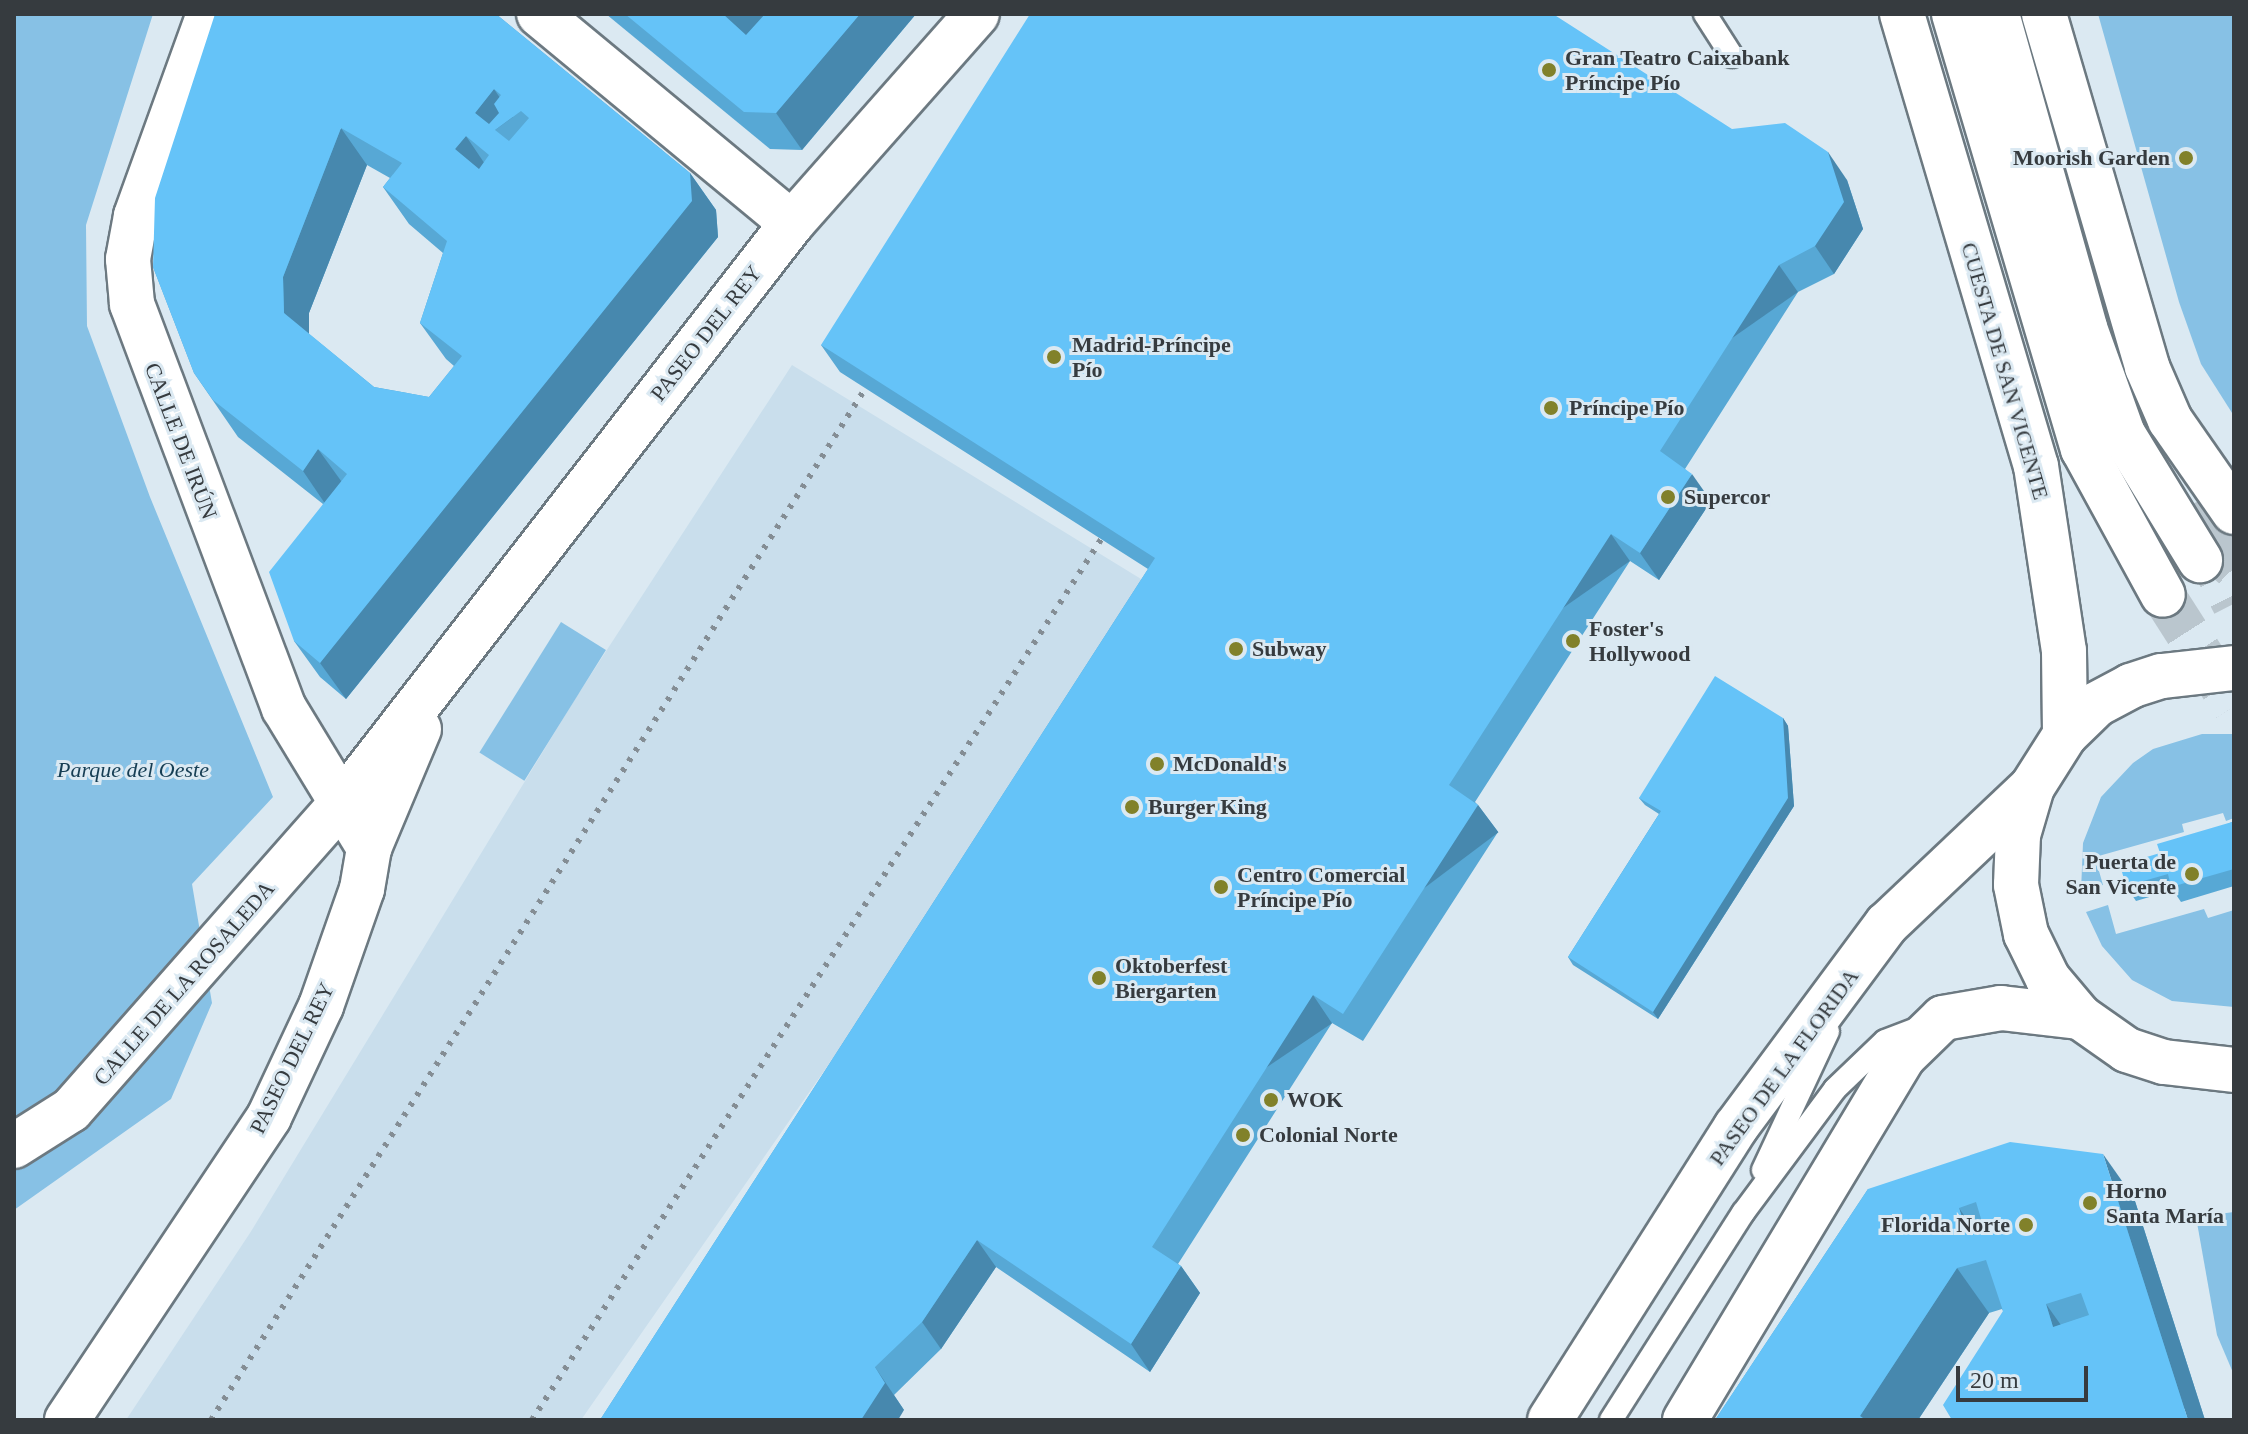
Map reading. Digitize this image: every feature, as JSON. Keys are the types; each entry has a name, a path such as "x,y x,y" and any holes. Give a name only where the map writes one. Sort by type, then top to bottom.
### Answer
{"main road":[{"name":"CALLE DE IRÚN","path":"209,14 136,216 128,259 132,304 284,708 369,848"},
{"path":"539,14 792,223"},
{"name":"PASEO DEL REY","path":"341,804 792,223 977,14"},
{"name":"CUESTA DE SAN VICENTE","path":"1902,14 2036,466 2064,651 2065,735"},
{"path":"1954,14 2083,449 2163,595"},
{"path":"1997,14 2085,328 2123,434 2200,560"},
{"path":"2044,14 2147,367 2170,420 2234,512"},
{"name":"PASEO DEL REY","path":"67,1420 269,1117 345,943 369,848 450,663"},
{"path":"2234,668 2161,676 2131,686 2096,705 2065,735 2032,787 2018,835 2016,885 2023,922 2048,979 2080,1017 2127,1050 2164,1062 2234,1070"},
{"name":"PASEO DE LA FLORIDA","path":"1550,1420 1736,1127 1855,972 1887,924 2032,787"},
{"name":"CALLE DE LA ROSALEDA","path":"14,1146 71,1110 341,804"},
{"path":"1685,1420 1903,1057 1943,1018 2001,1008 2080,1017"}],"lane":[{"path":"1705,14 1732,56"},
{"path":"1743,1213 1855,972"},
{"path":"1611,1420 1743,1213 1835,1089 1885,1041 1943,1018"}],"shaded area":[{"path":"792,365 1159,590 581,1420 126,1420 250,1233 575,699"}],"green space":[{"name":"Parque del Oeste","path":"14,14 153,14 86,225 87,326 150,497 273,797 192,884 212,1003 171,1099 14,1210"},
{"name":"Moorish Garden","path":"2098,14 2234,14 2234,416 2201,364 2179,302"},
{"path":"561,622 606,650 524,781 479,753"},
{"path":"2202,734 2234,734 2234,818 2226,821 2223,813 2182,824 2184,832 2095,857 2103,885 2081,891 2083,843 2101,797 2133,763 2153,749"},
{"path":"2108,905 2116,934 2204,909 2208,918 2234,910 2234,1007 2172,1001 2132,980 2102,946 2086,912"},
{"path":"2234,1212 2234,1375 2217,1335 2196,1217"}],"building":[{"path":"215,14 496,14 690,173 692,201 320,663 294,641 269,572 347,474 318,449 303,471 213,400 194,373 153,267 155,198","holes":["494,89 501,95 494,104 499,113 489,124 475,113","521,111 529,118 509,141 495,130","341,128 402,163 383,187 447,241 420,323 462,356 429,397 374,387 284,313 283,277","466,136 489,155 479,169 455,149"]},
{"path":"625,14 723,14 746,35 765,14 860,14 776,113 744,112"},
{"path":"1030,14 1553,14 1732,129 1785,123 1828,152 1844,202 1815,246 1779,265 1660,451 1692,474 1640,553 1611,534 1449,785 1478,805 1343,1014 1313,995 1152,1247 1181,1266 1131,1344 977,1240 922,1322 875,1367 885,1383 861,1420 600,1420 1155,558 821,345"},
{"path":"1715,676 1783,718 1788,798 1653,1012 1568,957 1661,811 1639,798"},
{"path":"2232,822 2234,869 2171,887 2168,874 2126,886 2120,865 2160,853 2157,844"},
{"path":"2010,1142 2103,1154 2188,1420 1952,1420 1943,1405 2003,1311 1986,1260 1957,1268 1860,1416 1866,1420 1715,1420 1868,1189","holes":["1976,1202 1982,1222 1966,1229 1959,1208","2081,1293 2089,1315 2053,1327 2046,1304"]}],"tunnel":[{"path":"2183,510 2200,538 2234,567"},
{"path":"2200,538 2234,604"},
{"path":"2163,595 2234,706"}],"railway":[{"path":"211,1420 865,389"},
{"path":"532,1420 1102,538"}],"place":[{"name":"Gran Teatro Caixabank Príncipe Pío","path":"1549,70"},
{"name":"Moorish Garden","path":"2186,158"},
{"name":"Madrid-Príncipe Pío","path":"1054,357"},
{"name":"Príncipe Pío","path":"1551,408"},
{"name":"Supercor","path":"1668,497"},
{"name":"Foster's Hollywood","path":"1573,641"},
{"name":"Subway","path":"1236,649"},
{"name":"McDonald's","path":"1157,764"},
{"name":"Burger King","path":"1132,807"},
{"name":"Puerta de San Vicente","path":"2192,874"},
{"name":"Centro Comercial Príncipe Pío","path":"1221,887"},
{"name":"Oktoberfest Biergarten","path":"1099,978"},
{"name":"WOK","path":"1271,1100"},
{"name":"Colonial Norte","path":"1243,1135"},
{"name":"Horno Santa María","path":"2090,1203"},
{"name":"Florida Norte","path":"2026,1225"}]}
